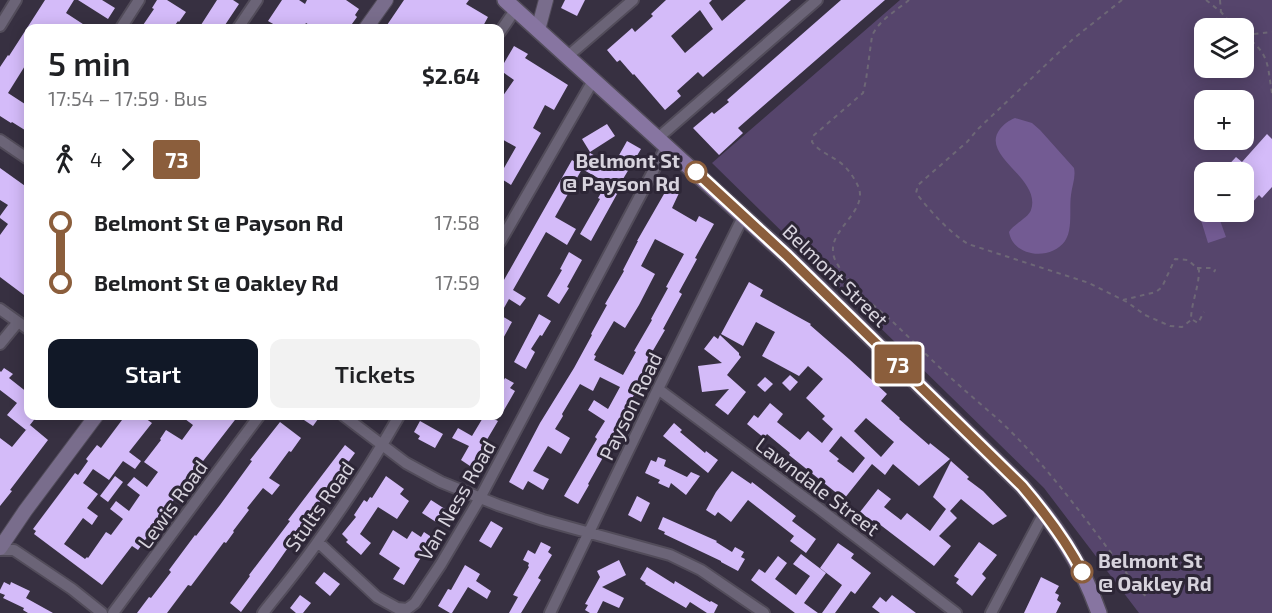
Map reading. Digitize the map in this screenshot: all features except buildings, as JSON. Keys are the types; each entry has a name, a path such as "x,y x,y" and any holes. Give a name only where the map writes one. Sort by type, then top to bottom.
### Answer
{"main road":[{"name":"Belmont Street","path":"510,5 744,215 1022,486 1073,555 1099,613"}],"street":[{"path":"0,26 16,0"},
{"path":"123,24 138,0"},
{"path":"241,24 257,0"},
{"path":"369,24 386,0"},
{"path":"538,30 546,0"},
{"path":"567,56 633,0"},
{"path":"662,142 817,0"},
{"path":"503,24 510,5"},
{"path":"504,235 594,80"},
{"path":"0,140 24,156"},
{"name":"Van Ness Road","path":"318,542 377,597 397,608 407,609 415,603 480,498 662,142"},
{"name":"Payson Road","path":"551,613 588,532 744,215"},
{"path":"0,309 24,326"},
{"path":"0,344 18,321"},
{"name":"Lawndale Street","path":"658,389 956,613"},
{"path":"93,420 25,511 0,549 14,550 72,589 102,613"},
{"name":"Lewis Road","path":"113,613 256,420"},
{"path":"349,420 406,463 441,482 543,520 670,555 700,570 764,613"},
{"name":"Stults Road","path":"263,613 318,542 383,445 397,420"},
{"path":"991,613 1044,513"}],"path":[{"path":"909,0 874,31 862,93 813,136 812,142 816,147 840,162 850,172 859,187 858,203 834,243 832,250 835,260 850,281 866,297 1001,422 1041,463 1148,599"},
{"path":"1122,0 1073,39 967,142 918,185 916,194 958,237 968,244 1089,283 1123,300 1145,315 1170,326 1182,327 1191,320 1199,270 1188,260 1175,259 1162,287 1156,292 1123,300"},
{"path":"1206,0 1226,18"},
{"path":"1220,0 1221,12"},
{"path":"1254,34 1272,32"},
{"path":"1254,43 1266,59 1270,71 1272,93"},
{"path":"1197,268 1212,268 1214,272"},
{"path":"1193,320 1198,323 1204,312"}],"shaded area":[{"path":"900,0 1272,0 1272,613 1139,613 1044,488 712,163"},
{"path":"1015,118 1032,123 1074,168 1069,231 1065,241 1051,252 1042,254 1025,251 1017,247 1009,232 1030,213 1032,198 1028,188 998,149 996,139 1000,129"},
{"path":"1202,222 1221,222 1226,237 1208,243"}],"bus line":[{"name":"73","path":"696,172 787,256 1022,486 1054,525 1082,572"}],"place":[{"name":"Belmont St @ Payson Rd","path":"696,172"},
{"name":"Belmont St @ Oakley Rd","path":"1082,572"}]}
